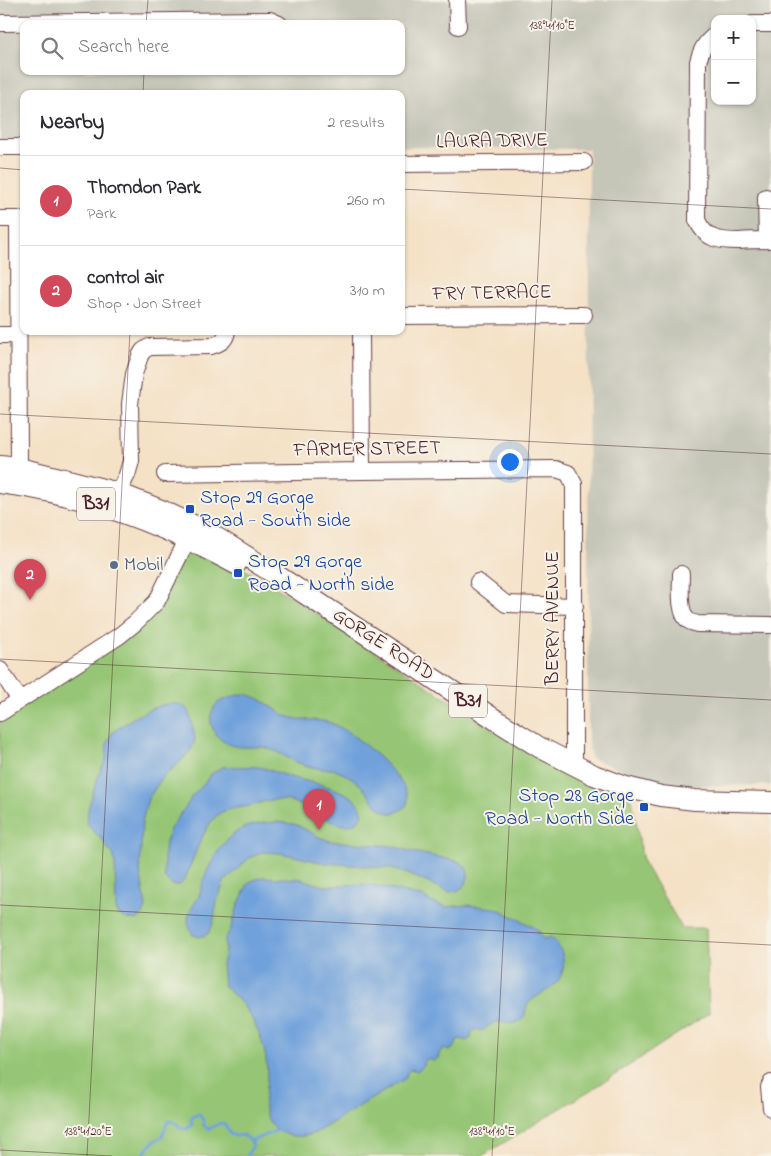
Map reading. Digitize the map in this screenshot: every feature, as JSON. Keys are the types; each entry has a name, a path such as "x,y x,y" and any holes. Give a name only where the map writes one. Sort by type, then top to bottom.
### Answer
{"main road":[{"name":"GORGE ROAD","path":"10,467 118,493 161,510 215,553 264,580 330,621 515,744 578,780 632,799 674,808 701,811 771,812"},
{"name":"GORGE ROAD","path":"0,483 60,495 102,506 146,521 221,540 539,747 594,775 626,787 661,796 695,800 771,802"}],"street":[{"path":"457,0 458,26"},
{"path":"0,23 20,23"},
{"path":"756,24 771,24"},
{"path":"711,38 700,52 698,62 697,220 711,237 725,240 769,240 766,197"},
{"path":"0,147 20,147"},
{"name":"LAURA DRIVE","path":"405,164 584,162"},
{"path":"0,219 18,219 18,335 10,467"},
{"name":"FRY TERRACE","path":"405,316 584,315"},
{"path":"0,335 18,335"},
{"path":"118,493 127,475 131,461 130,404 134,374 143,351 149,347 218,345 224,340 226,335"},
{"path":"361,335 362,470"},
{"name":"FARMER STREET","path":"165,474 556,469 568,473"},
{"name":"BERRY AVENUE","path":"568,473 574,484 574,765"},
{"path":"0,713 136,623 157,601 190,532"},
{"path":"681,574 683,615 689,621 697,624 771,625"},
{"path":"478,582 506,604 575,606"},
{"path":"0,670 20,700"},
{"path":"771,1083 769,1087 771,1108"}],"shaded area":[{"path":"0,0 771,0 771,785 680,786 639,777 591,758 588,741 589,149 405,147 405,90 20,90 20,144 0,144"}],"green space":[{"path":"187,540 234,563 279,589 545,762 578,780 632,799 643,862 682,928 706,928 709,1013 607,1080 482,1156 0,1156 0,713 135,623"}],"water":[{"path":"243,694 255,697 287,716 331,723 351,734 378,756 398,778 408,798 406,806 397,812 387,812 377,806 355,780 335,770 304,765 265,747 240,747 224,742 216,734 212,726 212,711 220,701"},
{"path":"173,703 183,706 188,710 195,740 191,750 162,778 148,799 142,822 140,871 146,907 141,916 135,920 126,919 118,914 116,908 113,854 87,823 88,810 100,771 106,760 107,743 113,732 150,709"},
{"path":"222,767 269,769 287,776 330,787 355,800 360,805 363,814 353,824 340,824 332,822 298,804 277,800 224,811 218,814 208,826 184,880 180,885 172,885 165,878 164,874 164,849 170,829 191,797 210,775"},
{"path":"276,822 297,825 330,841 392,846 457,861 467,869 468,879 461,888 449,892 389,868 325,863 280,853 263,852 249,858 224,882 217,902 213,924 208,934 200,937 193,935 188,924 189,914 199,896 209,867 220,848 239,830 255,824"},
{"path":"262,877 302,879 328,886 363,884 379,886 423,896 433,903 446,907 467,905 496,908 532,926 540,932 544,939 551,937 556,942 562,954 562,974 554,985 529,1003 521,1021 516,1023 496,1023 482,1031 474,1031 471,1034 471,1038 466,1041 457,1040 455,1047 449,1051 442,1050 439,1053 439,1057 433,1061 425,1060 423,1067 417,1071 409,1070 406,1078 317,1132 302,1136 287,1135 274,1127 266,1114 264,1104 267,1063 256,1026 242,1004 224,987 222,964 225,952 225,938 230,931 239,903 249,882"}],"waterway":[{"path":"144,1154 151,1144 162,1137 168,1121 172,1121 180,1128 187,1129 192,1125 191,1120 194,1116 199,1114 204,1126 209,1129 220,1123 225,1124 230,1134 236,1136 243,1135 251,1141 278,1130"},
{"path":"247,1156 253,1146 251,1141"}],"place":[{"name":"Stop 29 Gorge Road - South side","path":"190,509"},
{"name":"Mobil","path":"114,565"},
{"name":"Stop 29 Gorge Road - North side","path":"238,573"},
{"name":"control air","path":"30,600"},
{"name":"Stop 28 Gorge Road - North Side","path":"644,807"},
{"name":"Thorndon Park","path":"319,830"}]}
